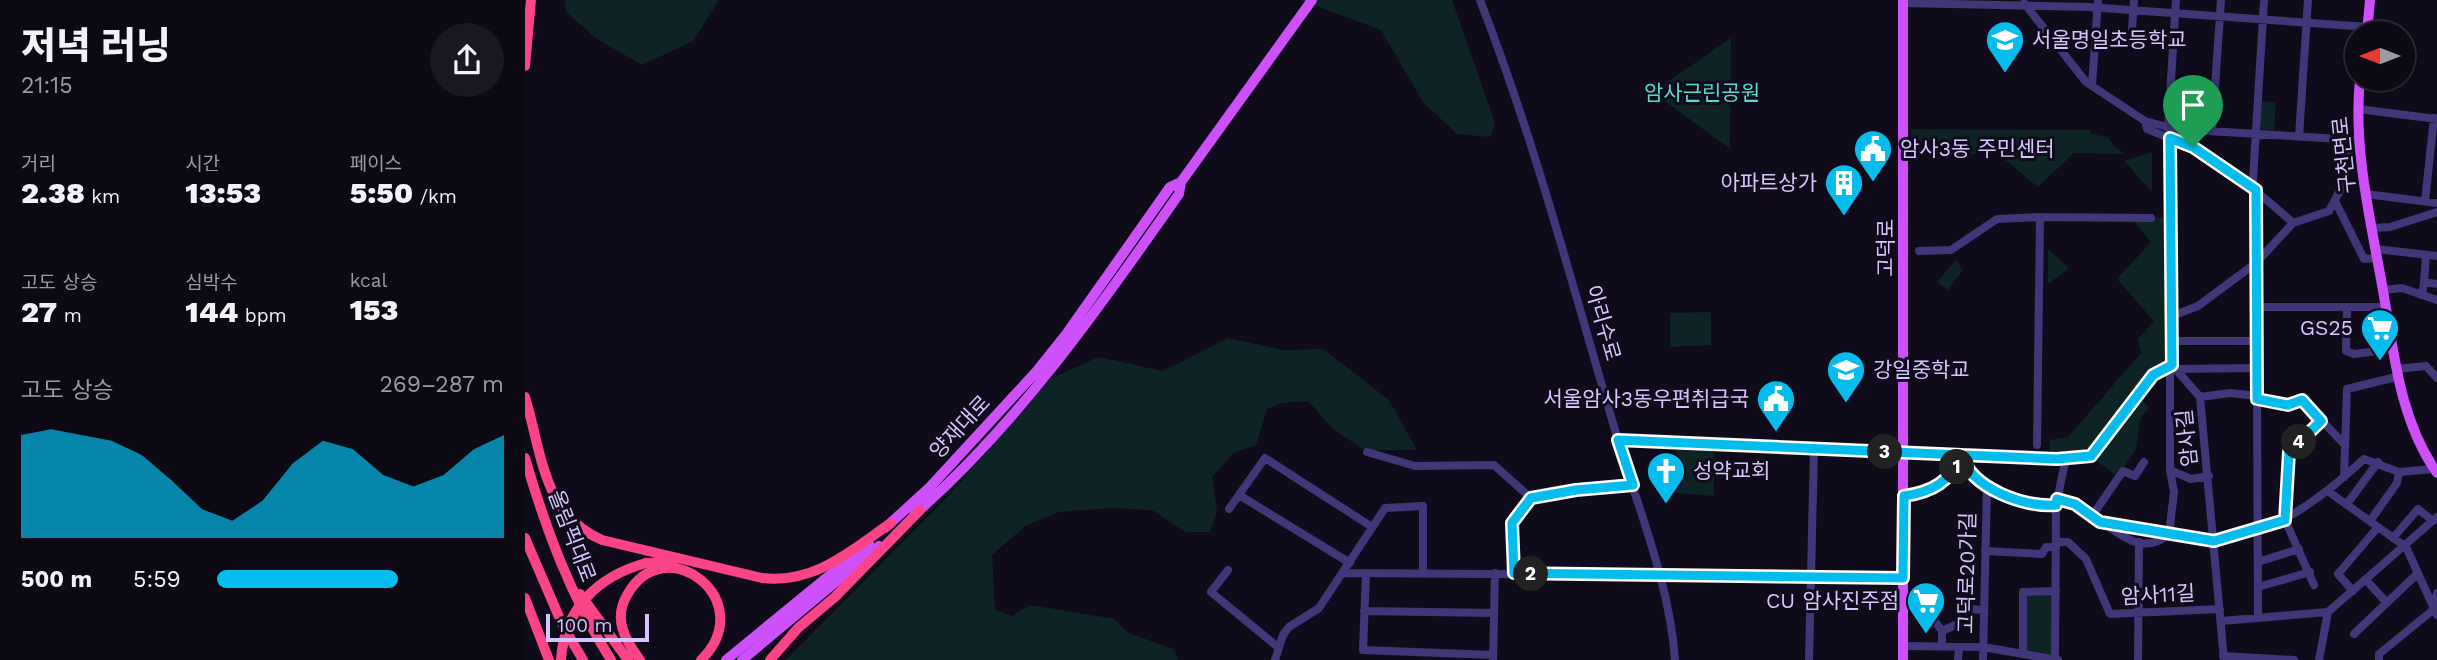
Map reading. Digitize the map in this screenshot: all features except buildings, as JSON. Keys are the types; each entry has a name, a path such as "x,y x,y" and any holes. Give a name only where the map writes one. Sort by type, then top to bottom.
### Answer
{"highway":[{"path":"525,66 531,0"},
{"path":"525,397 534,426 540,465 549,489 563,512 590,535 602,540 762,578 798,578 822,570 891,523"},
{"name":"올림픽대로","path":"525,458 542,517 565,576 586,620 611,660"},
{"path":"769,660 798,628 835,597 920,510"},
{"name":"올림픽대로","path":"525,538 580,660"},
{"path":"561,660 564,636 571,620 590,592 621,570 646,564 690,561"},
{"path":"640,660 623,634 621,611 637,581 652,571 680,569 705,583 720,609 716,642 701,660"},
{"path":"565,576 628,660"},
{"path":"525,597 549,660"}],"main road":[{"name":"양재대로","path":"733,659 920,510 1008,420 1077,339 1179,194 1181,182 1312,0"},
{"path":"2368,21 2370,0"},
{"name":"고덕로","path":"1903,2 1903,660"},
{"name":"구천면로","path":"2359,91 2358,140 2396,373 2414,433 2436,471"},
{"name":"양재대로","path":"733,659 930,487 1035,373 1067,333 1170,187 1181,182"}],"street":[{"name":"아리수로","path":"1480,0 1505,64 1546,190 1659,575 1675,660"},
{"path":"2131,45 2134,0"},
{"path":"2168,128 2176,0"},
{"path":"2213,131 2221,0"},
{"path":"2253,180 2264,0"},
{"path":"2299,137 2308,0"},
{"path":"1903,2 2097,4 2133,10 2345,28"},
{"path":"2024,2 2092,86 2145,121 2168,128 2358,140"},
{"path":"2092,86 2097,4"},
{"path":"2358,109 2436,119 2425,201"},
{"path":"2145,121 2147,129 2193,147 2256,190 2293,223"},
{"name":"암사길","path":"2169,534 2174,492 2170,470 2174,367 2170,138"},
{"path":"2172,316 2198,306 2256,263 2293,223 2329,211 2342,187 2348,152 2358,140"},
{"path":"2256,190 2258,618"},
{"path":"2366,194 2437,203"},
{"name":"구천면로","path":"2335,201 2364,259 2377,253"},
{"path":"2372,228 2390,227 2437,212"},
{"path":"2037,445 2041,218"},
{"path":"1919,251 1951,250 1997,219 2151,218"},
{"path":"2377,253 2437,256"},
{"path":"2422,295 2426,255"},
{"path":"2424,282 2437,284"},
{"path":"2383,290 2402,288 2437,300"},
{"path":"2257,307 2386,307"},
{"path":"2347,307 2346,351 2354,354 2393,349"},
{"path":"2172,341 2257,341"},
{"path":"2344,477 2347,389 2426,366 2437,378"},
{"path":"1618,440 1962,455 2066,458 2091,456 2153,375 2174,367 2257,369"},
{"name":"암사길","path":"2174,367 2200,397 2223,658"},
{"name":"암사길","path":"2200,397 2230,393 2288,405 2302,400 2321,421"},
{"path":"2314,585 2285,520 2289,452 2321,421 2345,445"},
{"path":"1809,660 1814,448"},
{"path":"1367,452 1424,467 1494,465 1531,498"},
{"path":"1962,455 1965,468 1987,486 2044,506 2057,502 2075,504 2126,538 2146,544 2169,534"},
{"path":"1904,496 1924,494 1944,483 1962,455"},
{"path":"1229,509 1265,458 1371,527"},
{"path":"1903,646 1983,647 2057,660 2057,502 2066,458"},
{"path":"2100,522 2214,541 2285,520 2329,492 2364,459 2399,472 2436,471"},
{"path":"2092,516 2123,471 2135,476 2144,463"},
{"path":"2347,505 2378,463"},
{"name":"암사길","path":"2170,470 2191,478 2209,476"},
{"path":"2370,521 2397,483 2399,472"},
{"path":"1514,573 1512,523 1531,498 1576,490 1633,485"},
{"name":"고덕로20가길","path":"1983,660 1987,486"},
{"path":"2329,492 2406,547 2436,612"},
{"path":"1239,495 1350,563"},
{"path":"1275,660 1289,627 1319,608 1385,508 1423,506 1423,573"},
{"path":"2221,621 2328,612 2406,547 2435,519 2418,509 2393,538"},
{"path":"2353,591 2338,574 2378,527"},
{"name":"암사11길","path":"2056,545 2068,542 2086,559 2110,614 2137,615 2220,609"},
{"path":"2137,660 2139,542"},
{"path":"1985,551 2042,554 2046,547 2056,545"},
{"path":"2257,562 2299,549"},
{"path":"1228,570 1211,592 1279,648"},
{"path":"2258,587 2310,572"},
{"path":"1343,573 1903,578"},
{"path":"1366,573 1363,650 1404,656 1493,658 1495,573"},
{"path":"2354,634 2417,574"},
{"path":"2366,580 2387,603"},
{"path":"2023,654 2024,592 2056,591"},
{"path":"2436,612 2437,593"},
{"path":"1903,606 1924,606 1942,631 1942,647"},
{"path":"1942,631 1966,621 1969,609 1984,610"},
{"path":"1364,611 1494,613"},
{"path":"2319,660 2328,612"},
{"path":"2379,660 2379,654 2436,612"},
{"path":"1958,660 1959,647"},
{"path":"2223,658 2294,660"}],"green space":[{"path":"565,0 719,0 693,41 642,65 597,39 566,12"},
{"path":"1300,0 1452,0 1495,123 1490,137 1457,134 1423,102 1381,30"},
{"name":"암사근린공원","path":"1731,38 1730,149 1653,92"},
{"path":"2260,101 2276,102 2274,130 2263,130 2259,124"},
{"path":"1911,129 2091,130 2091,134 2108,137 2114,146 2125,154 2074,153 2038,187 1998,154 1911,154"},
{"path":"2152,152 2152,192 2124,161"},
{"path":"2169,217 2172,365 2153,375 2091,456 2050,456 2050,440 2068,437 2141,353 2138,339 2154,321 2117,279 2151,242 2131,218"},
{"path":"2048,249 2069,268 2048,284"},
{"path":"1956,260 1963,270 1948,290 1937,282"},
{"path":"1711,312 1711,345 1670,347 1670,313"},
{"path":"1228,338 1283,350 1323,349 1389,400 1417,450 1364,450 1333,429 1308,401 1282,403 1267,409 1256,445 1234,453 1212,477 1217,512 1210,532 1185,532 1152,510 1110,508 1059,512 1025,526 992,555 995,610 1012,616 1030,605 1114,619 1128,633 1174,649 1178,660 786,660 953,491 1050,379 1098,357 1163,371"},
{"path":"2138,396 2149,407 2140,420 2136,449 2118,476 2092,458"},
{"path":"1676,447 1711,449 1714,454 1714,496 1676,493"},
{"path":"2053,595 2052,657 2026,652 2027,596"}],"place":[{"name":"서울명일초등학교","path":"2005,74"},
{"name":"암사3동 주민센터","path":"1873,183"},
{"name":"아파트상가","path":"1844,217"},
{"name":"GS25","path":"2380,362"},
{"name":"강일중학교","path":"1846,404"},
{"name":"서울암사3동우편취급국","path":"1776,433"},
{"name":"성약교회","path":"1666,505"},
{"name":"CU 암사진주점","path":"1926,635"}],"route":[{"path":"2193,147 2170,138 2172,365 2153,375 2091,456 2057,459 1962,455 1957,467 1944,483 1924,494 1904,496 1903,578 1514,573 1511,527 1531,498 1576,490 1633,485 1618,440 1962,455 1965,468 1987,486 2024,501 2044,506 2056,505 2057,499 2075,504 2100,522 2214,541 2285,520 2289,452 2321,421 2302,400 2288,405 2257,399 2256,190 2193,147"}]}
